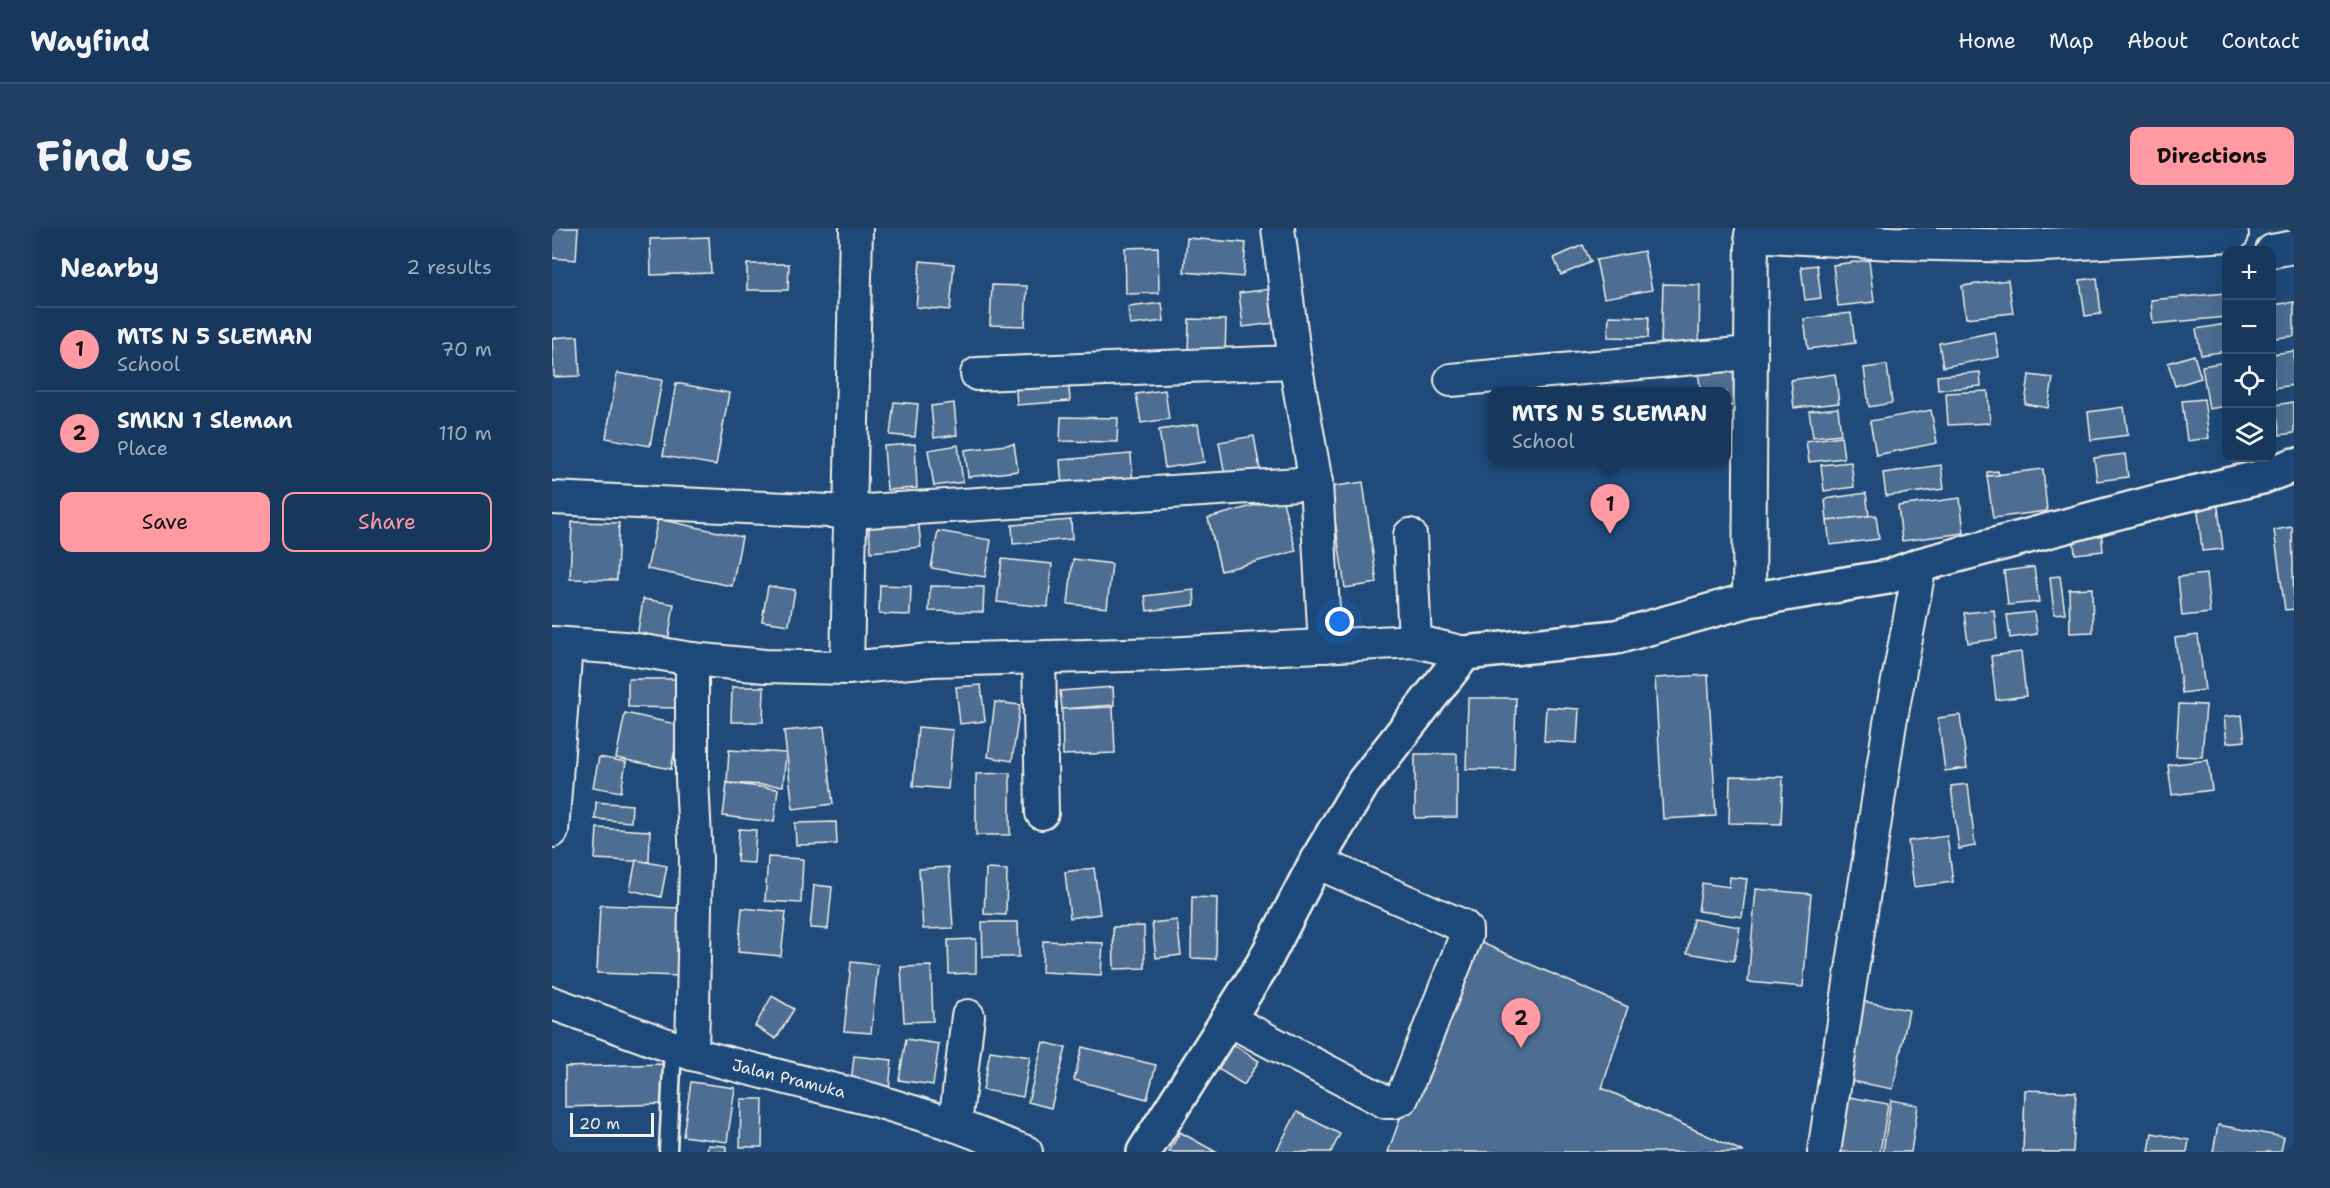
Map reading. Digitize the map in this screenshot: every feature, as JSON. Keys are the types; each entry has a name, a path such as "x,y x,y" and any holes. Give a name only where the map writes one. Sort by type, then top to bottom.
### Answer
{"street":[{"path":"847,668 856,228"},
{"path":"1278,228 1295,362 1316,483 1324,646"},
{"path":"1749,600 1751,231 1892,243 2026,237 2232,238"},
{"path":"2276,250 2294,247"},
{"path":"1451,380 1750,352"},
{"path":"977,374 1295,362"},
{"path":"552,831 559,644 625,648 692,659 765,666 847,668 930,660 1165,654 1415,641 1464,653 1616,636 1749,600 1888,577 1920,566 2168,499 2260,467 2294,465"},
{"path":"552,498 850,512 1316,483"},
{"path":"1410,535 1415,641"},
{"path":"1824,1152 1890,723 1920,566"},
{"path":"1144,1152 1263,964 1316,862 1363,783 1464,653"},
{"path":"1039,658 1042,813"},
{"path":"683,1050 696,859 692,779 692,659"},
{"path":"1229,1020 1386,1102 1394,1102 1402,1098 1466,936 1466,929 1316,862"},
{"name":"Jalan Pramuka","path":"552,1003 683,1050 874,1100 956,1125 1026,1152"},
{"path":"956,1125 968,1016"}],"lane":[{"path":"668,1150 683,1050"}],"building":[{"path":"552,228 578,228 576,260 552,258"},
{"path":"709,237 711,273 651,275 650,239"},
{"path":"1187,238 1246,243 1243,277 1184,272"},
{"path":"1583,245 1591,262 1561,275 1554,258"},
{"path":"1158,247 1159,293 1126,294 1125,248"},
{"path":"1644,251 1652,290 1604,298 1596,260"},
{"path":"1869,260 1874,302 1838,306 1833,265"},
{"path":"920,261 954,264 950,310 916,307"},
{"path":"747,264 789,264 788,290 747,290"},
{"path":"1817,265 1821,298 1805,300 1801,267"},
{"path":"2097,278 2101,314 2085,316 2080,280"},
{"path":"2008,280 2013,313 1966,318 1962,286"},
{"path":"1663,284 1700,285 1699,343 1661,343"},
{"path":"992,285 1027,286 1025,326 990,325"},
{"path":"1271,289 1275,323 1243,327 1239,293"},
{"path":"2222,293 2222,317 2153,324 2151,300"},
{"path":"2294,302 2294,336 2276,338 2276,304"},
{"path":"1162,303 1164,321 1130,325 1128,307"},
{"path":"1851,313 1855,343 1808,349 1804,319"},
{"path":"1609,316 1649,317 1648,338 1608,337"},
{"path":"1189,319 1226,320 1225,356 1188,355"},
{"path":"2222,325 2222,352 2201,355 2196,329"},
{"path":"1995,332 1999,357 1943,367 1939,343"},
{"path":"578,336 580,376 554,377 552,338"},
{"path":"2294,351 2294,385 2276,388 2276,353"},
{"path":"2194,355 2201,378 2175,386 2168,363"},
{"path":"2222,363 2222,407 2209,409 2202,366"},
{"path":"1887,365 1892,403 1869,407 1864,368"},
{"path":"1733,368 1738,405 1731,406 1731,387 1700,387 1698,372"},
{"path":"1980,372 1981,386 1938,390 1937,376"},
{"path":"617,373 662,380 650,446 606,438"},
{"path":"1835,374 1839,403 1794,408 1791,380"},
{"path":"1068,375 1070,401 1017,405 1015,379"},
{"path":"2029,375 2053,378 2048,408 2025,404"},
{"path":"676,383 729,393 716,465 663,456"},
{"path":"1165,390 1169,419 1141,423 1136,394"},
{"path":"1988,391 1990,423 1948,425 1946,393"},
{"path":"2204,399 2209,438 2187,441 2182,401"},
{"path":"894,402 918,404 915,437 890,435"},
{"path":"2294,402 2294,433 2280,435 2276,405"},
{"path":"954,403 957,435 934,438 931,406"},
{"path":"2124,407 2128,435 2091,440 2088,412"},
{"path":"1838,408 1841,434 1813,437 1809,411"},
{"path":"1931,410 1937,443 1876,455 1870,421"},
{"path":"1061,417 1118,418 1117,442 1060,441"},
{"path":"1198,424 1204,462 1165,468 1159,430"},
{"path":"1254,436 1260,470 1225,476 1219,442"},
{"path":"1841,436 1844,458 1809,462 1806,441"},
{"path":"915,444 917,488 887,490 884,446"},
{"path":"1014,444 1018,471 968,477 965,450"},
{"path":"958,445 963,482 934,486 928,450"},
{"path":"1131,454 1133,485 1062,490 1060,460"},
{"path":"2125,454 2128,477 2097,481 2094,458"},
{"path":"1851,462 1854,487 1824,491 1821,465"},
{"path":"1941,465 1944,489 1886,496 1883,473"},
{"path":"2043,469 2047,511 1993,518 1987,476"},
{"path":"1998,471 1999,475 1987,476 1987,472"},
{"path":"1363,482 1377,583 1345,588 1330,487"},
{"path":"1866,493 1869,516 1827,521 1825,499"},
{"path":"1282,498 1296,551 1221,571 1208,518"},
{"path":"1960,498 1964,533 1902,541 1898,506"},
{"path":"2217,499 2223,549 2202,551 2197,502"},
{"path":"1876,515 1879,539 1830,545 1827,521"},
{"path":"918,516 921,547 871,552 868,521"},
{"path":"658,519 742,537 732,586 647,569"},
{"path":"1071,520 1072,539 1013,544 1012,525"},
{"path":"572,522 619,523 617,580 570,579"},
{"path":"2292,527 2294,609 2285,610 2274,530"},
{"path":"2101,529 2103,551 2075,554 2073,532"},
{"path":"938,531 991,540 985,577 931,568"},
{"path":"1002,559 1052,564 1048,607 997,602"},
{"path":"1073,559 1112,564 1107,608 1068,604"},
{"path":"2034,567 2039,602 2008,605 2004,571"},
{"path":"2206,574 2210,613 2182,616 2178,577"},
{"path":"2060,576 2065,613 2054,614 2050,577"},
{"path":"880,585 911,586 910,615 879,614"},
{"path":"768,586 795,590 789,625 762,621"},
{"path":"930,586 984,587 983,612 929,611"},
{"path":"2092,588 2093,632 2070,633 2069,589"},
{"path":"1194,590 1195,605 1147,611 1145,596"},
{"path":"643,599 674,604 668,642 637,637"},
{"path":"1994,610 1997,639 1968,643 1964,613"},
{"path":"2034,612 2037,634 2010,638 2007,615"},
{"path":"2198,635 2205,690 2182,693 2175,638"},
{"path":"2021,652 2026,696 1996,700 1991,656"},
{"path":"1708,675 1716,816 1663,819 1655,678"},
{"path":"628,679 678,679 678,708 628,707"},
{"path":"981,685 985,721 960,724 956,687"},
{"path":"732,687 764,687 763,722 731,722"},
{"path":"1113,687 1114,705 1062,709 1060,691"},
{"path":"1468,698 1516,698 1514,770 1466,769"},
{"path":"995,702 1020,705 1012,761 988,757"},
{"path":"2179,704 2206,705 2202,757 2176,756"},
{"path":"1113,707 1115,753 1063,755 1062,709"},
{"path":"1546,707 1579,709 1577,743 1544,741"},
{"path":"625,713 680,725 671,769 616,758"},
{"path":"1960,715 1967,768 1945,771 1938,718"},
{"path":"2242,715 2245,741 2227,743 2224,717"},
{"path":"824,727 833,804 793,809 784,731"},
{"path":"918,727 953,730 948,789 913,786"},
{"path":"729,750 786,753 783,786 727,783"},
{"path":"1415,754 1457,754 1457,817 1415,818"},
{"path":"599,757 626,762 621,792 593,787"},
{"path":"2208,760 2212,790 2172,795 2168,765"},
{"path":"1010,773 1010,835 976,835 976,774"},
{"path":"1730,776 1783,777 1781,824 1729,823"},
{"path":"727,783 778,789 774,822 723,816"},
{"path":"1968,784 1975,846 1959,849 1951,786"},
{"path":"596,802 632,805 631,822 595,819"},
{"path":"836,822 837,844 796,845 795,823"},
{"path":"597,828 650,831 649,862 595,859"},
{"path":"739,829 756,830 754,863 737,862"},
{"path":"1947,836 1953,882 1914,887 1908,841"},
{"path":"768,857 803,859 801,903 765,901"},
{"path":"636,860 667,866 661,897 630,890"},
{"path":"949,867 953,928 923,929 919,869"},
{"path":"1094,868 1100,914 1070,918 1065,872"},
{"path":"986,869 1007,870 1006,915 984,914"},
{"path":"1730,877 1747,879 1742,917 1698,911 1702,883 1729,887"},
{"path":"814,885 832,887 828,929 810,928"},
{"path":"1756,889 1811,894 1803,987 1748,982"},
{"path":"1192,897 1217,898 1216,959 1191,958"},
{"path":"600,905 681,908 678,976 597,973"},
{"path":"742,908 786,912 781,956 738,952"},
{"path":"1693,919 1740,927 1734,961 1687,953"},
{"path":"1177,920 1181,955 1156,958 1152,923"},
{"path":"982,922 1018,922 1019,957 983,957"},
{"path":"1144,926 1145,968 1114,969 1113,927"},
{"path":"1466,936 1628,1007 1602,1088 1744,1152 1388,1152"},
{"path":"976,939 976,973 949,974 948,940"},
{"path":"1043,941 1103,943 1101,975 1042,972"},
{"path":"851,962 878,965 871,1033 844,1031"},
{"path":"931,966 933,1021 904,1022 901,967"},
{"path":"772,996 794,1009 776,1039 755,1026"},
{"path":"1862,1001 1909,1010 1893,1089 1845,1080"},
{"path":"906,1039 939,1044 933,1085 899,1080"},
{"path":"1228,1041 1259,1061 1244,1085 1212,1065"},
{"path":"1043,1042 1066,1048 1051,1108 1028,1102"},
{"path":"1082,1047 1156,1065 1147,1099 1074,1080"},
{"path":"990,1051 1030,1057 1023,1097 983,1090"},
{"path":"854,1056 892,1060 889,1089 851,1084"},
{"path":"663,1064 664,1104 565,1107 565,1067"},
{"path":"691,1082 735,1088 727,1142 683,1136"},
{"path":"2025,1090 2076,1092 2073,1152 2023,1152"},
{"path":"1839,1095 1888,1104 1880,1152 1829,1152"},
{"path":"741,1099 763,1099 762,1147 740,1147"},
{"path":"1891,1100 1918,1105 1911,1152 1883,1152"},
{"path":"1297,1112 1340,1134 1331,1152 1276,1152"},
{"path":"2218,1125 2284,1137 2281,1152 2213,1152"},
{"path":"1180,1132 1216,1152 1169,1152"},
{"path":"2152,1133 2189,1140 2187,1152 2149,1152"},
{"path":"708,1145 726,1146 726,1152 707,1152"}],"place":[{"name":"MTS N 5 SLEMAN","path":"1610,534"},
{"name":"SMKN 1 Sleman","path":"1521,1048"}]}
